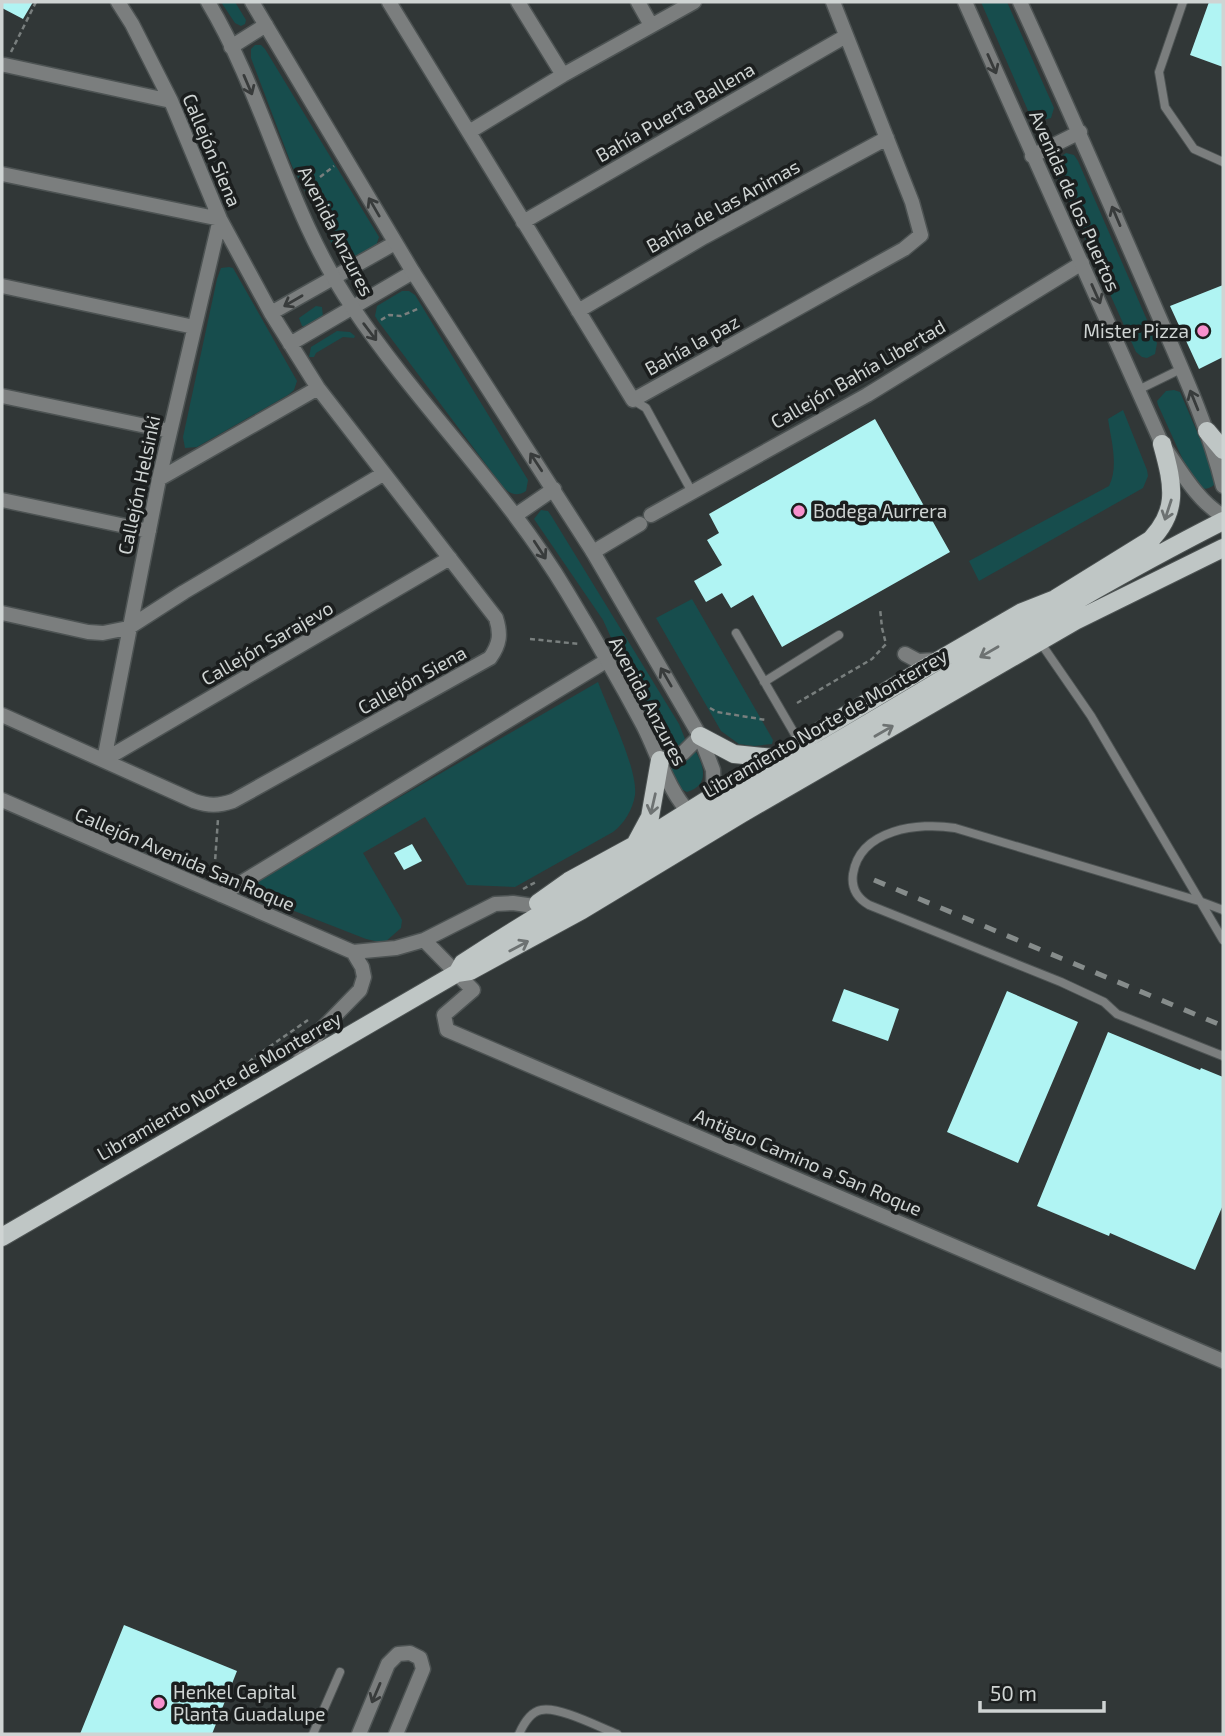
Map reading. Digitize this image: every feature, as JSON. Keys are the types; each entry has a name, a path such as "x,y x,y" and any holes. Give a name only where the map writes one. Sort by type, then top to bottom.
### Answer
{"main road":[{"path":"1207,431 1223,450"},
{"path":"1072,613 1152,539 1167,517 1172,505 1171,475 1162,444"},
{"name":"Libramiento Norte de Monterrey","path":"460,968 470,971 582,910 850,750 1223,519"},
{"path":"1072,613 1197,548 1214,537 1223,527"},
{"path":"460,968 478,945 569,881 635,845 945,656 1022,612 1055,599 1152,539"},
{"name":"Libramiento Norte de Monterrey","path":"2,1237 460,968 526,922 711,814 1035,635 1050,615 1072,613 1223,548"},
{"path":"985,633 1050,615"},
{"path":"700,736 734,754 774,758"},
{"path":"582,910 593,895 677,846 707,825 711,814 726,813 741,807 814,766 850,750"},
{"path":"635,845 650,817 660,760"}],"street":[{"name":"Callejón Siena","path":"118,2 171,101 219,219 271,313 318,388 496,618 500,632 498,646 490,658 233,802 219,806"},
{"name":"Avenida Anzures","path":"208,2 231,47 294,198 352,308 461,449 516,515 566,590 660,760 674,793 689,811"},
{"name":"Avenida Anzures","path":"252,2 395,243 593,552 700,736 713,770 715,794 711,814"},
{"name":"Bahía la paz","path":"388,2 633,400 904,249 921,235 916,214 833,2"},
{"path":"518,2 563,75"},
{"path":"638,2 651,25"},
{"path":"469,132 563,75 694,2"},
{"name":"Avenida de los Puertos","path":"965,2 1162,444 1195,491 1223,519"},
{"name":"Avenida de los Puertos","path":"1020,2 1080,132 1181,369 1207,431 1223,486"},
{"path":"231,47 266,25"},
{"name":"Bahía Puerta Ballena","path":"523,222 846,36"},
{"path":"5,65 171,101"},
{"path":"1032,156 1080,132"},
{"name":"Bahía de las Animas","path":"578,311 704,237 887,138"},
{"path":"2,174 219,219"},
{"name":"Callejón Helsinki","path":"104,760 159,479 219,219"},
{"path":"271,313 395,243"},
{"name":"Callejón Bahía Libertad","path":"593,552 692,492 867,395 1082,263"},
{"path":"290,344 413,272"},
{"path":"2,286 194,327"},
{"path":"159,479 318,388"},
{"path":"2,396 170,431"},
{"path":"2,613 103,634 128,628 383,474"},
{"path":"516,515 554,489"},
{"path":"2,500 149,531"},
{"name":"Callejón Sarajevo","path":"104,760 450,558"},
{"path":"217,894 606,661"},
{"path":"2,715 194,802 219,806"},
{"path":"660,760 683,753 700,736"},
{"name":"Callejón Avenida San Roque","path":"2,800 353,952"},
{"path":"689,811 696,815 711,814"},
{"path":"297,1065 321,1030 360,990 364,977 362,967 353,952 396,948 424,940 495,904 534,906"},
{"path":"424,940 460,968"},
{"name":"Antiguo Camino a San Roque","path":"460,968 473,990 444,1015 447,1030 1223,1361"},
{"path":"359,1734 388,1664 398,1654 410,1653 420,1658 423,1669 396,1734"}],"lane":[{"path":"1182,2 1159,72 1165,107 1194,149 1223,162"},
{"path":"1138,390 1181,369"},
{"path":"633,400 646,408 692,492"},
{"path":"736,633 800,743"},
{"path":"764,682 839,635"},
{"path":"1035,635 1091,716 1223,940"},
{"path":"1223,910 955,828 926,824 910,827 869,843 856,859 852,882 856,894 869,905 1061,982 1104,1002 1117,1014 1223,1056"},
{"path":"313,1734 340,1672"},
{"path":"519,1734 526,1720 540,1710 558,1711 617,1734"}],"path":[{"path":"5,65 17,35 36,2"},
{"path":"320,177 336,164"},
{"path":"378,321 389,315 401,316 423,307"},
{"path":"797,703 872,659 886,643 881,628 880,608"},
{"path":"530,639 583,644"},
{"path":"710,708 717,712 765,720"},
{"path":"217,894 219,806"}],"shaded area":[{"path":"221,2 235,2 246,20 245,24 241,26 235,23"},
{"path":"981,2 1007,2 1054,108 1051,118 1038,121 1029,113"},
{"path":"255,45 261,45 265,49 379,237 376,246 349,262 340,257 334,248 292,166 251,58 251,49"},
{"path":"1066,153 1074,155 1078,161 1157,343 1155,354 1147,358 1136,352 1056,174 1054,162"},
{"path":"221,268 233,268 297,381 294,390 288,395 197,447 185,448 183,437 217,279"},
{"path":"402,291 415,295 528,480 526,491 514,494 503,487 378,321 375,316 377,306"},
{"path":"316,306 322,307 323,317 306,327 302,326 299,318"},
{"path":"337,331 350,332 355,336 343,337 316,353 314,357 309,357 311,347"},
{"path":"1166,391 1180,392 1216,476 1214,485 1205,489 1193,482 1158,405 1157,401"},
{"path":"1123,410 1147,470 1148,476 1143,488 979,581 969,561 1109,486 1114,462 1108,419"},
{"path":"541,510 548,511 552,517 679,724 685,739 680,748 668,750 659,743 603,620 534,519"},
{"path":"692,599 773,740 772,744 739,744 721,731 656,618"},
{"path":"598,682 627,755 635,784 630,811 613,832 515,887 467,885 425,817 363,853 402,920 401,928 384,943 366,939 256,896 251,890 252,883"},
{"path":"695,750 701,762 702,780 687,792 679,788 668,763 684,761"}],"building":[{"path":"2,2 33,2 23,19 2,8"},
{"path":"1209,2 1223,2 1223,67 1190,55"},
{"name":"Mister Pizza","path":"1223,285 1223,357 1199,369 1170,306"},
{"path":"875,419 950,552 782,647 753,595 731,608 722,593 706,602 694,581 722,565 707,540 719,533 709,514"},
{"path":"412,844 422,861 404,870 394,853"},
{"path":"844,989 899,1009 888,1041 832,1021"},
{"path":"1007,991 1078,1022 1018,1163 947,1132"},
{"path":"1108,1032 1223,1077 1223,1205 1195,1270 1110,1233 1109,1236 1037,1206"},
{"name":"Henkel Capital Planta Guadalupe","path":"124,1625 237,1671 212,1734 80,1734"}],"railway":[{"path":"874,880 1223,1026"}],"place":[{"name":"Mister Pizza","path":"1203,331"},
{"name":"Bodega Aurrera","path":"799,511"},
{"name":"Henkel Capital Planta Guadalupe","path":"159,1703"}]}
